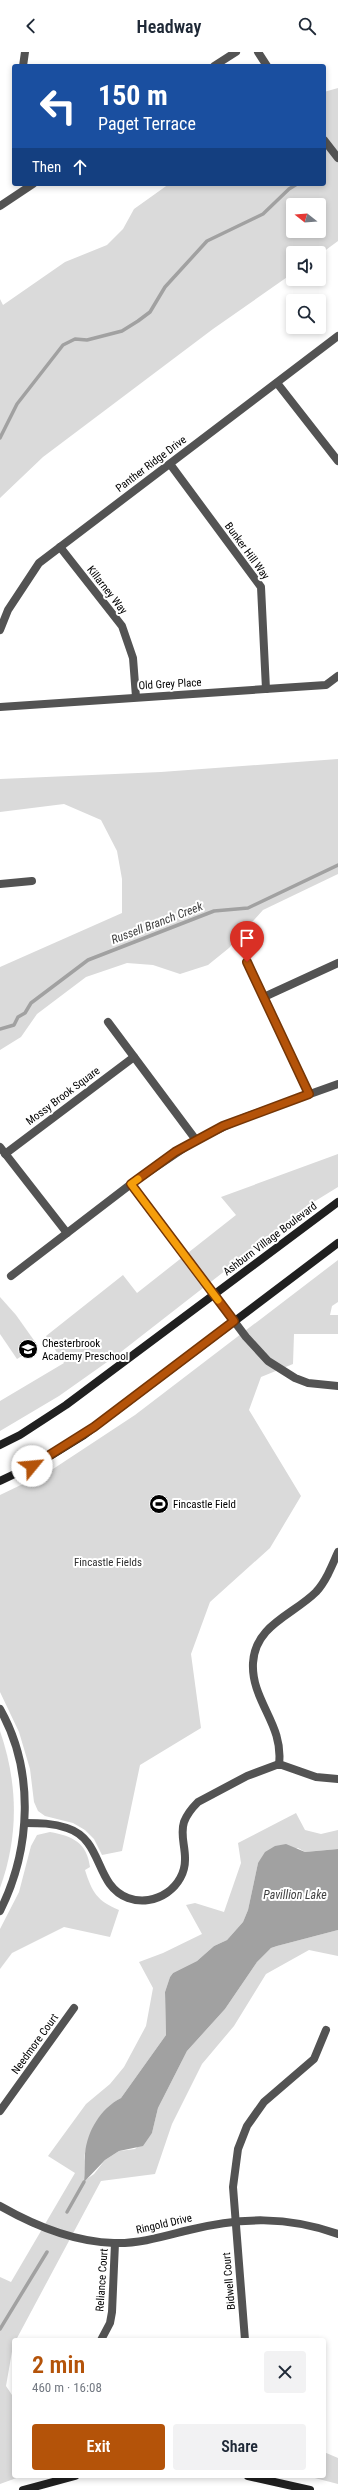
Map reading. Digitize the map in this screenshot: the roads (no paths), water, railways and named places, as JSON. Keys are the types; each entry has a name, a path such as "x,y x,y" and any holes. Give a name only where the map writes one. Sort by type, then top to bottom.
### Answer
{"main road":[{"name":"Ashburn Village Boulevard","path":"0,1445 20,1435 66,1405 338,1202"},
{"path":"0,1481 42,1461 84,1435 338,1243"},
{"path":"23,2490 68,2478"},
{"path":"257,2478 310,2490"}],"street":[{"path":"23,64 25,52"},
{"path":"217,64 236,52"},
{"path":"258,52 266,64"},
{"path":"326,143 338,158"},
{"path":"0,206 30,186"},
{"name":"Panther Ridge Drive","path":"0,630 8,610 39,563 338,336"},
{"path":"277,383 338,461"},
{"name":"Bunker Hill Way","path":"170,464 261,587 266,689"},
{"name":"Killarney Way","path":"60,547 122,626 133,658 136,697"},
{"name":"Old Grey Place","path":"0,707 326,685 338,676"},
{"path":"0,884 32,881"},
{"path":"247,962 309,1094"},
{"path":"264,997 338,963"},
{"path":"108,1022 196,1140"},
{"name":"Mossy Brook Square","path":"67,1233 2,1150 134,1056"},
{"path":"11,1276 131,1184 196,1140 236,1120 338,1084"},
{"path":"131,1184 254,1346 280,1370 308,1383 338,1386"},
{"path":"279,1764 278,1736 254,1686 253,1661 255,1651 267,1630 278,1619 317,1591 330,1571 338,1552"},
{"path":"0,1709 14,1742 19,1760 23,1782 25,1823 16,1874 0,1911"},
{"path":"25,1823 51,1824 74,1831 93,1848 103,1874 118,1893 129,1899 150,1900 167,1893 180,1879 185,1858 182,1831 184,1822 191,1809 205,1798 247,1776 279,1764 316,1778 338,1778"},
{"name":"Needmore Court","path":"0,2111 74,2008"},
{"name":"Bidwell Court","path":"245,2338 235,2221 234,2169 238,2149 247,2126 264,2102 314,2059 326,2030"},
{"name":"Ringold Drive","path":"0,2206 36,2225 66,2235 115,2243 145,2240 235,2221 283,2220 313,2225 338,2234"},
{"name":"Reliance Court","path":"102,2338 112,2312 115,2243"}],"water":[{"name":"Pavillion Lake","path":"286,1844 305,1852 338,1849 338,1930 271,1948 257,1962 225,2009 187,2051 158,2108 152,2133 143,2146 119,2151 105,2160 84,2182 86,2145 96,2121 107,2108 121,2098 166,2035 165,1992 170,1977 173,1973 197,1961 214,1946 227,1940 243,1922 248,1910 258,1863 265,1852 275,1846"}],"waterway":[{"path":"0,438 17,404 63,345 75,339 87,340 122,331 138,321 150,312 165,287 207,241 263,214 294,186"},
{"name":"Russell Branch Creek","path":"0,1029 14,1025 18,1017 25,1013 31,1003 88,960 214,911 248,908 338,865"},
{"path":"67,2212 84,2182"},
{"path":"0,2329 47,2252"}],"place":[{"name":"Chesterbrook Academy Preschool","path":"28,1349"},
{"name":"Fincastle Field","path":"159,1504"}],"park label":[{"name":"Fincastle Fields","path":"108,1562"}]}
